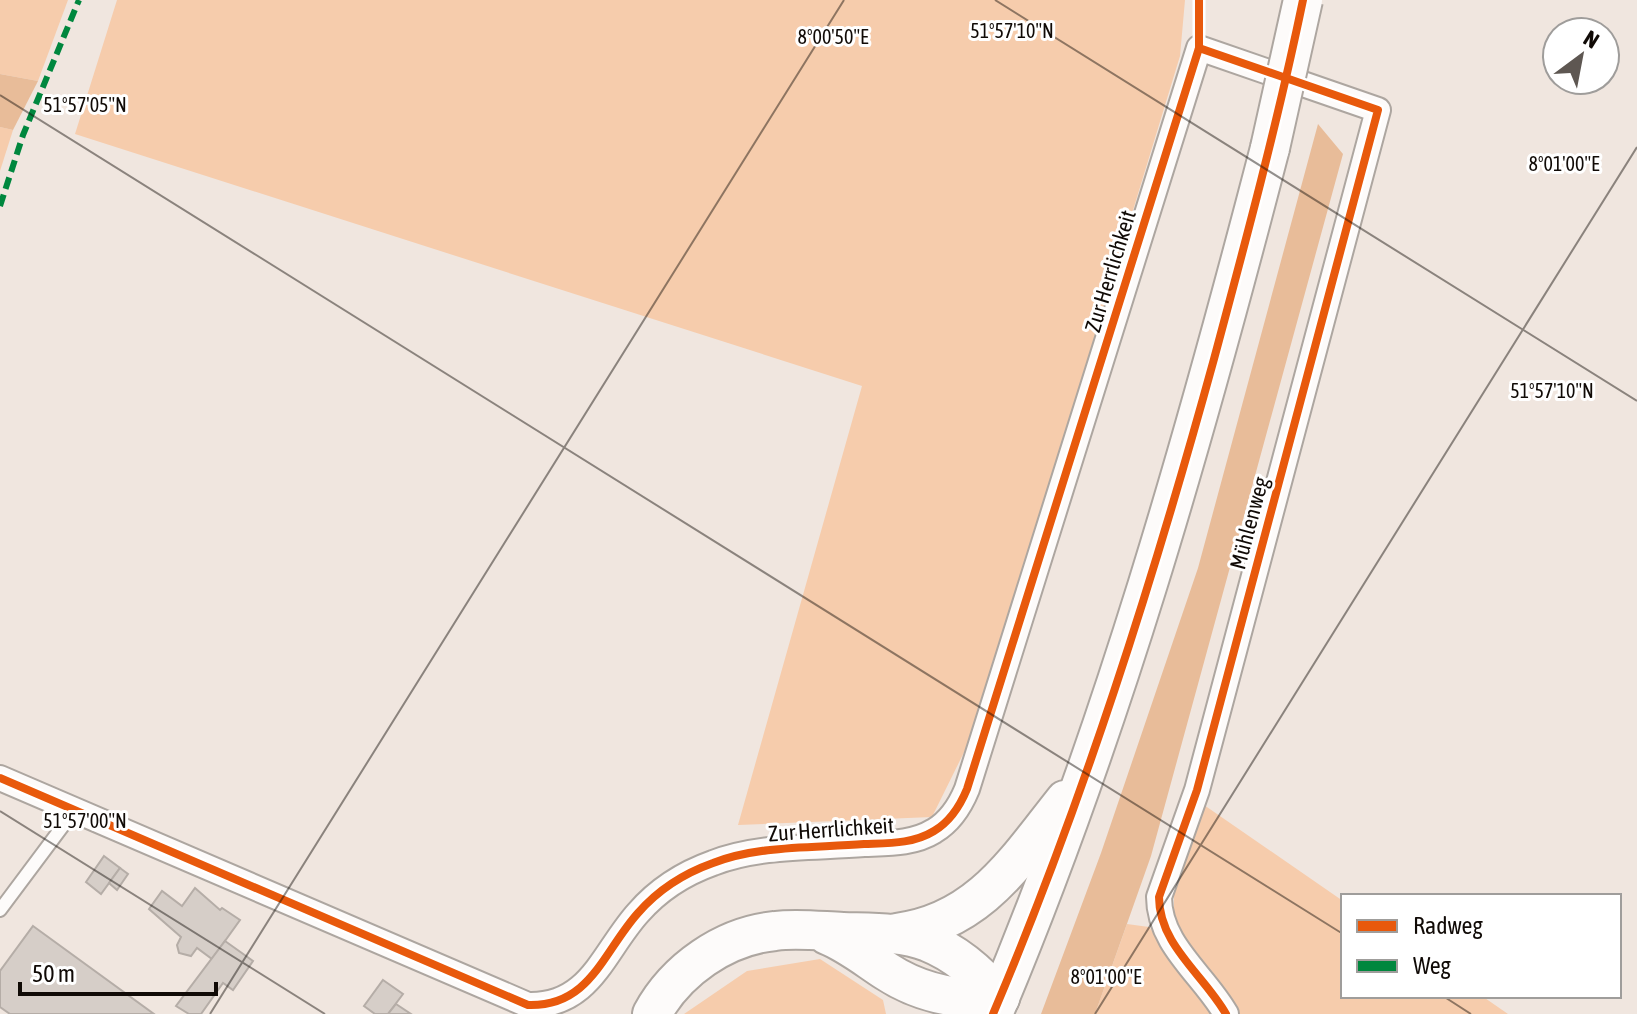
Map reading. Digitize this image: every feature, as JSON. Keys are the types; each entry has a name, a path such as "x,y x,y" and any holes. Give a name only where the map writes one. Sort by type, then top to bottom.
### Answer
{"main road":[{"path":"886,951 910,985 941,995 980,1000 997,1006 1084,775 1190,446 1270,148 1303,0"},
{"path":"652,1014 671,986 689,968 729,944 772,931 817,931 852,947 886,951 909,931 945,920 978,901 1004,875 1084,775"},
{"path":"886,951 910,1014"}],"street":[{"name":"Zur Herrlichkeit","path":"0,778 515,1002 541,1006 567,999 578,992 638,913 675,881 696,869 727,858 759,852 907,841 934,832 955,813 967,789 1199,48 1293,82"},
{"name":"Mühlenweg","path":"1226,1014 1166,933 1159,911 1159,897 1197,790 1378,110 1293,82"}],"lane":[{"path":"0,910 74,811"}],"shaded area":[{"path":"0,0 68,0 38,81 0,74"},
{"path":"117,0 1185,0 1180,56 974,732 932,817 738,825 862,386 75,134"},
{"path":"0,74 38,81 13,130 0,127"},
{"path":"1318,124 1343,154 1151,856 1095,1014 1041,1014 1101,853 1198,568"},
{"path":"0,127 13,130 0,171"},
{"path":"1204,805 1341,900 1341,998 1485,998 1508,1014 1237,1014 1232,1002 1174,923 1174,890"},
{"path":"1127,924 1149,927 1216,1014 1095,1014"},
{"path":"820,959 883,1000 886,1014 684,1014 747,971"}],"building":[{"path":"104,856 120,868 101,894 86,882"},
{"path":"120,868 128,874 117,890 109,883"},
{"path":"195,888 220,910 222,908 240,920 212,959 197,948 191,956 179,953 177,945 181,937 149,909 162,891 182,906"},
{"path":"33,926 154,1014 10,1014 0,1007 0,971"},
{"path":"225,941 253,961 233,990 223,983 201,1014 189,1014 176,1006"},
{"path":"383,980 403,994 388,1014 375,1014 364,1006"},
{"path":"396,1004 411,1014 388,1014"}],"marked path":[{"path":"0,206 23,135 79,0"}],"cycle path":[{"path":"0,778 528,1005 549,1003 581,987 654,897 672,883 703,867 749,853 900,842 934,831 954,813 967,789 1199,48 1199,0"},
{"path":"993,1014 1057,853 1141,608 1250,225 1303,0"},
{"path":"1199,48 1378,110 1197,790 1159,897 1161,914 1174,945 1226,1014"}]}
